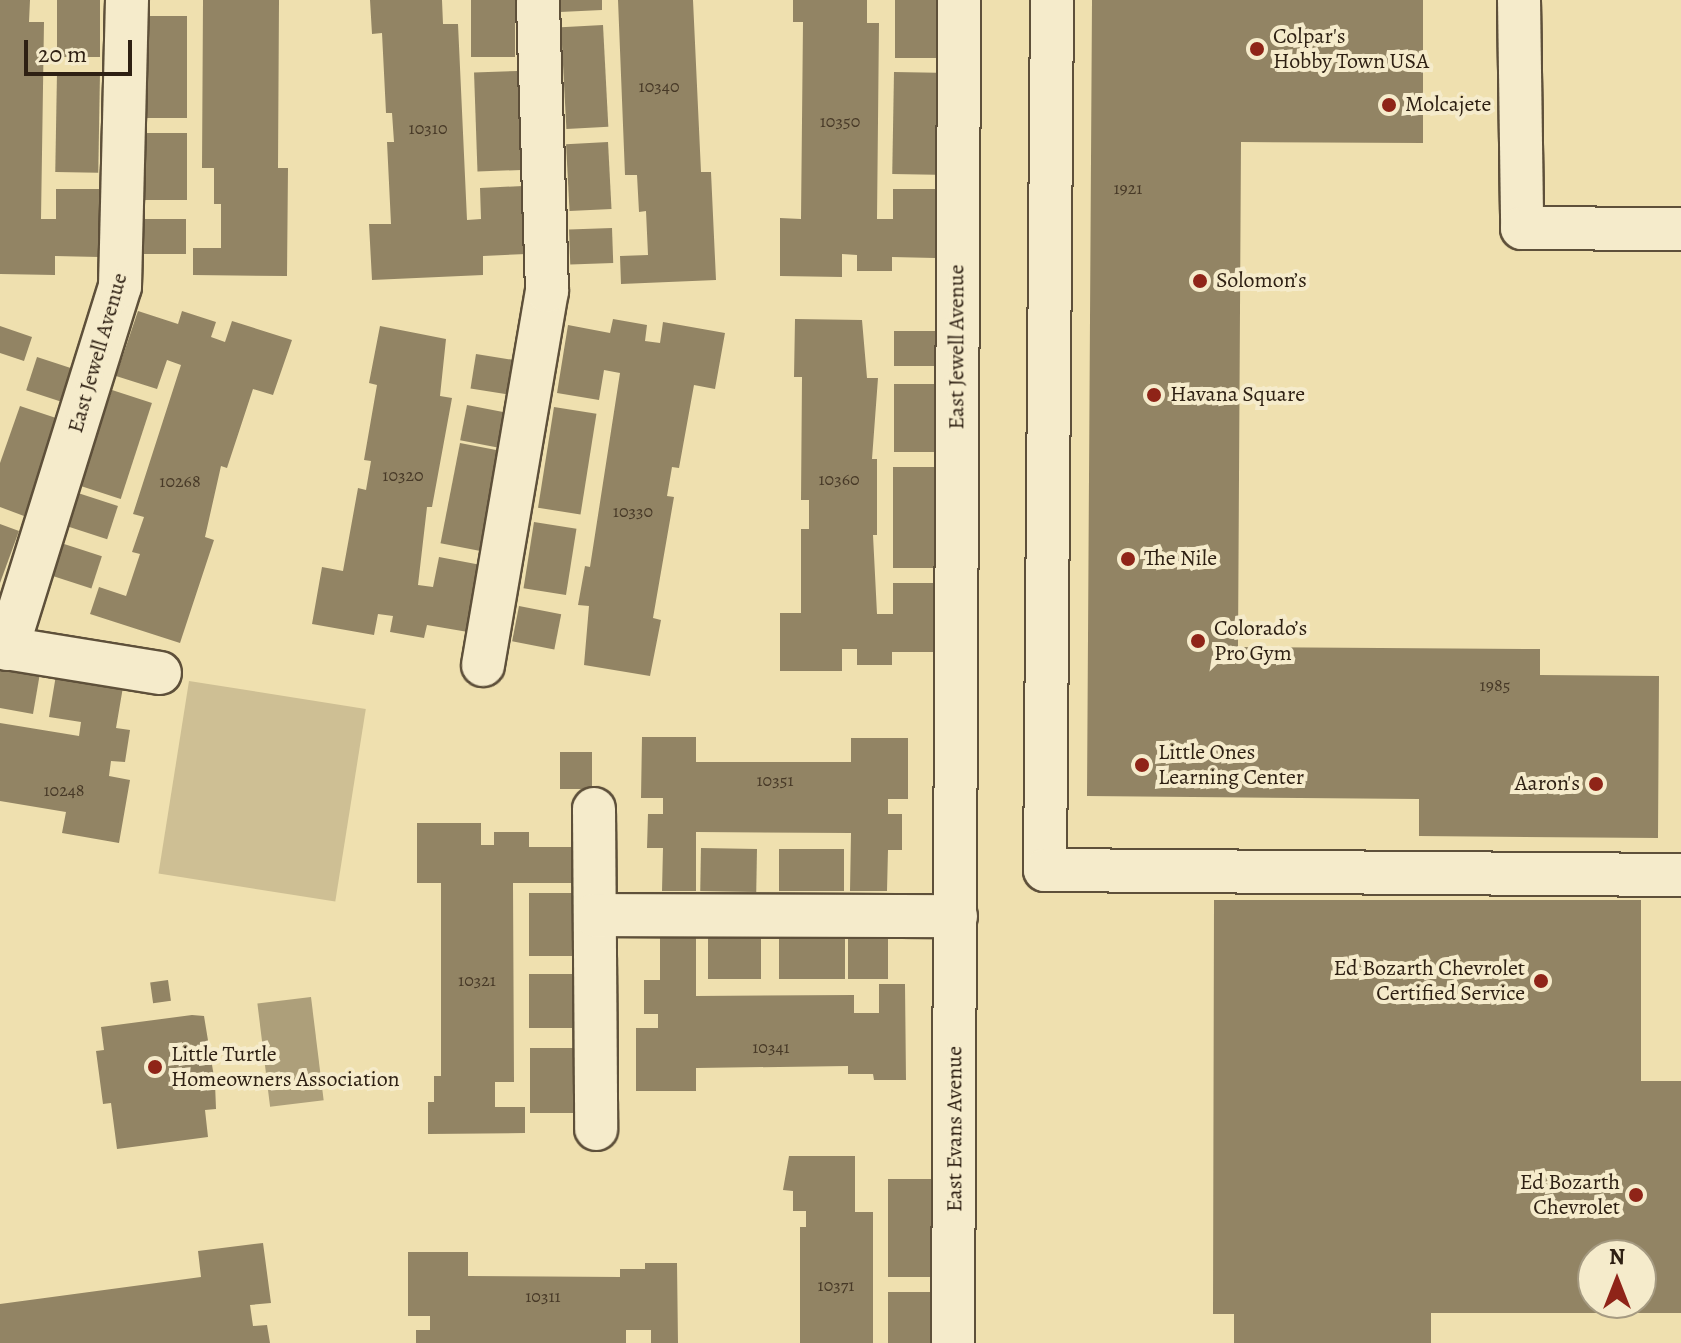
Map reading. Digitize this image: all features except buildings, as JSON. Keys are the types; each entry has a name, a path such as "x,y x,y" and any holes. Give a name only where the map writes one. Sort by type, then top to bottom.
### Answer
{"lane":[{"name":"East Jewell Avenue","path":"127,0 120,286 4,648 160,673"},
{"path":"483,665 547,291 538,0"},
{"name":"East Jewell Avenue","path":"955,695 959,0"},
{"path":"1052,0 1045,870 1098,884 1681,875"},
{"path":"1519,0 1522,228 1681,229"},
{"name":"East Evans Avenue","path":"953,1343 955,695"},
{"path":"594,809 596,1129"},
{"path":"595,915 956,916"}],"shaded area":[{"path":"189,681 366,709 335,902 158,874"},
{"path":"311,997 324,1100 270,1107 257,1004"}],"place":[{"name":"Colpar's Hobby Town USA","path":"1257,49"},
{"name":"Molcajete","path":"1389,105"},
{"name":"Solomon’s","path":"1200,281"},
{"name":"Havana Square","path":"1154,395"},
{"name":"The Nile","path":"1128,559"},
{"name":"Colorado’s Pro Gym","path":"1198,641"},
{"name":"Little Ones Learning Center","path":"1142,765"},
{"name":"Aaron's","path":"1596,784"},
{"name":"Ed Bozarth Chevrolet Certified Service","path":"1541,981"},
{"name":"Little Turtle Homeowners Association","path":"155,1067"},
{"name":"Ed Bozarth Chevrolet","path":"1636,1195"}]}
